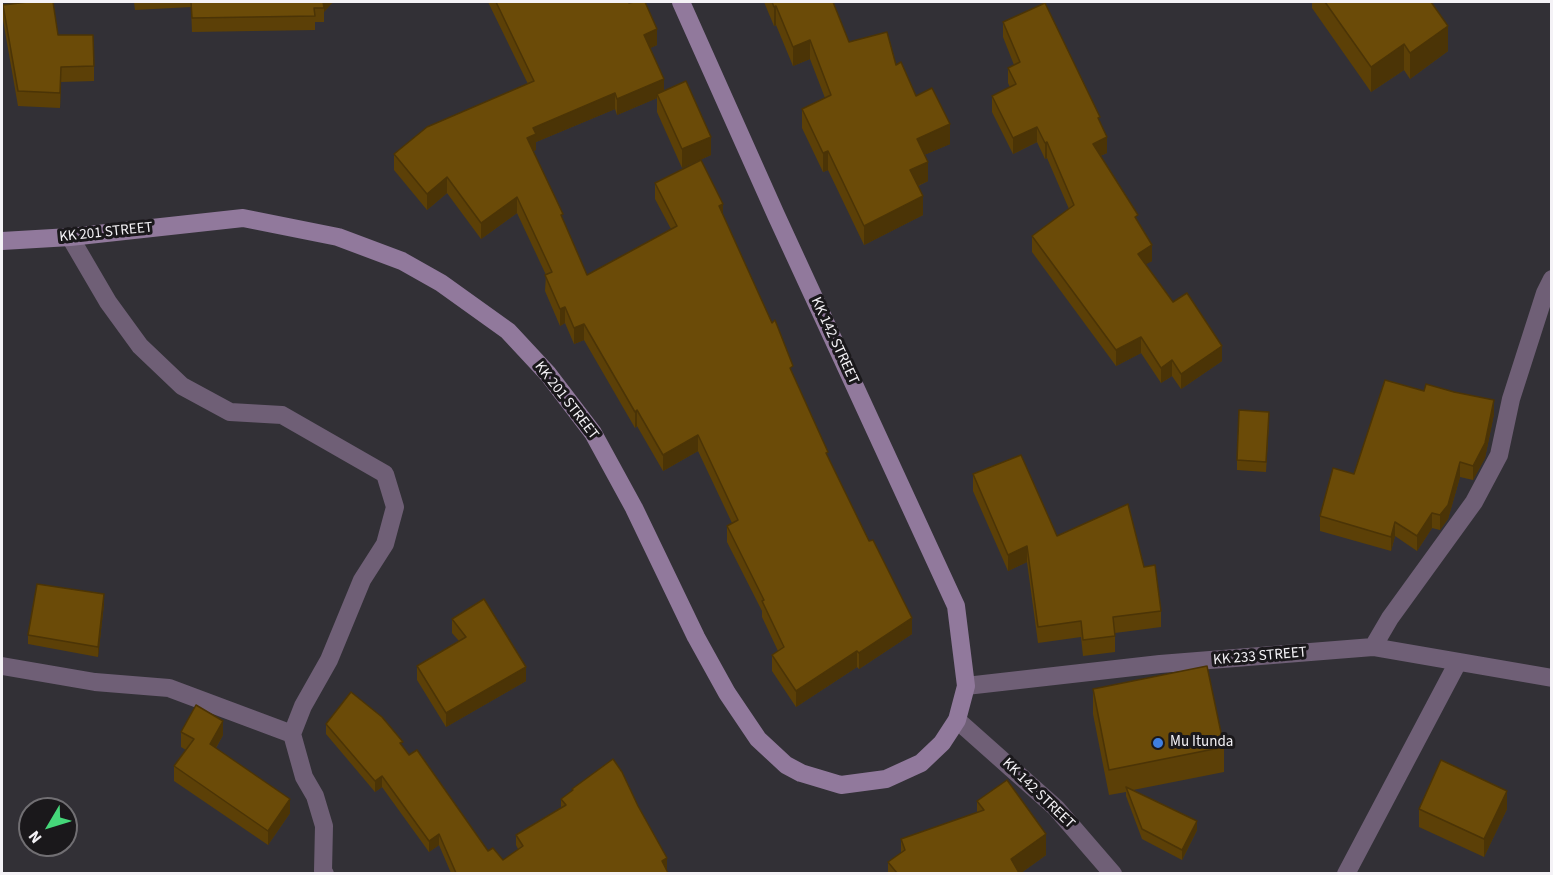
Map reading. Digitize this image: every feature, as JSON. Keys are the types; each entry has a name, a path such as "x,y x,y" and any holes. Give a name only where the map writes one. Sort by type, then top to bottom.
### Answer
{"main road":[{"name":"KK 142 STREET","path":"681,2 776,215 956,606 966,686"},
{"name":"KK 201 STREET","path":"2,241 70,237 243,218 338,237 402,261 441,283 508,331 548,374 593,433 634,508 696,637 727,693 758,739 786,765 801,773 841,785 886,779 921,763 942,743 957,720 966,686"}],"street":[{"path":"70,237 108,302 140,346 182,386 230,412 282,415 385,474 395,507 385,544 362,580 328,660 303,706 292,734 304,777 315,796 324,826 323,871 325,873"},
{"path":"1373,647 1390,618 1474,502 1499,455 1511,399 1551,279"},
{"name":"KK 233 STREET","path":"966,686 1160,664 1373,647 1551,678"},
{"path":"1346,873 1458,662"},
{"path":"2,666 95,682 169,688 292,734"},
{"name":"KK 142 STREET","path":"957,720 1056,808 1113,873"}],"building":[{"path":"53,2 58,35 93,35 94,66 61,67 60,93 18,91 3,5"},
{"path":"191,2 323,2 324,8 314,8 315,16 192,18"},
{"path":"496,2 645,2 657,29 644,35 664,79 617,99 615,93 533,128 536,134 527,138 563,214 561,215 587,275 677,226 655,183 701,160 723,204 719,206 772,323 775,320 793,366 790,368 828,452 826,453 869,541 873,540 912,618 796,691 772,655 784,647 762,601 764,600 727,526 738,520 698,435 663,455 584,324 574,328 565,307 560,309 545,275 552,272 517,197 481,223 447,177 427,194 394,154 427,127 534,81"},
{"path":"772,2 833,2 849,42 887,32 896,65 901,62 916,96 932,88 950,124 917,139 928,162 910,170 923,196 864,226 828,151 823,153 802,109 831,95 810,40 793,47 776,6 774,7"},
{"path":"1325,2 1431,2 1448,26 1410,53 1404,44 1371,67"},
{"path":"1045,3 1100,117 1098,118 1107,137 1093,144 1138,215 1135,217 1152,245 1138,254 1173,302 1187,293 1222,346 1181,374 1172,360 1161,368 1141,337 1116,350 1032,236 1074,205 1047,142 1045,143 1037,127 1013,138 992,96 1016,84 1008,68 1020,62 1003,22"},
{"path":"686,81 711,137 682,149 657,94"},
{"path":"1385,380 1424,391 1426,384 1494,400 1485,443 1473,466 1460,462 1448,505 1440,515 1432,513 1417,536 1395,522 1391,537 1320,516 1333,468 1354,474"},
{"path":"1239,410 1269,412 1266,462 1237,460"},
{"path":"1021,455 1057,536 1128,504 1144,567 1155,565 1161,611 1113,617 1115,636 1083,640 1081,621 1038,627 1027,546 1008,555 973,474"},
{"path":"37,584 104,594 98,647 28,635"},
{"path":"484,599 526,667 446,713 417,666 466,637 452,619"},
{"name":"Mu Itunda","path":"1207,666 1224,747 1109,770 1093,689"},
{"path":"351,692 382,717 403,742 400,743 409,755 417,750 488,851 493,848 503,860 523,846 516,835 566,805 561,799 613,759 667,858 662,861 668,873 456,873 439,834 429,841 382,776 375,781 326,724"},
{"path":"196,705 223,721 210,744 290,799 268,831 174,766 194,739 181,732"},
{"path":"1441,760 1507,791 1484,839 1419,809"},
{"path":"1007,780 1046,834 1011,859 1019,873 897,873 888,862 905,850 901,839 984,810 977,801"},
{"path":"1126,787 1197,821 1182,850 1142,829"}],"place":[{"name":"Mu Itunda","path":"1158,743"}]}
